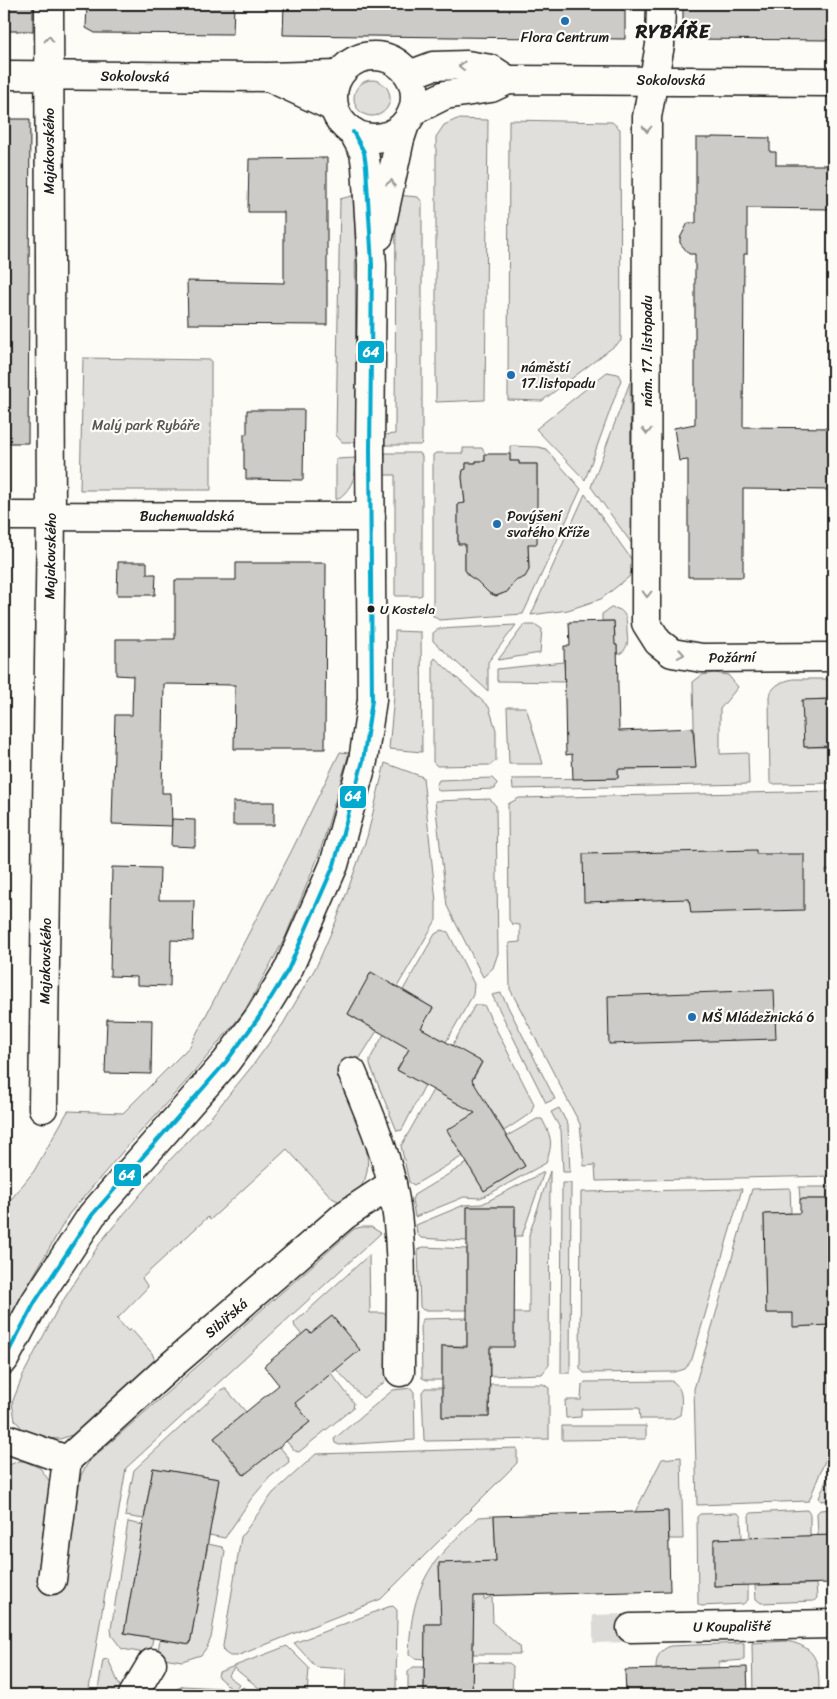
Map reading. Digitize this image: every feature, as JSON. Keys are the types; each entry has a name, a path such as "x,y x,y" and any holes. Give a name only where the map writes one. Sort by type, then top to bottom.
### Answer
{"street":[{"name":"Majakovského","path":"43,1108 51,516 49,4"},
{"name":"nám. 17. listopadu","path":"646,623 647,117 660,44 661,4"},
{"path":"372,264 400,139 409,117 415,90 409,75 398,62 383,56 366,56 352,61 338,75 333,89 333,106 344,126 353,132 368,137 385,137 396,132 409,117"},
{"name":"Sokolovská","path":"409,75 433,66 467,65 491,69 508,80"},
{"name":"Sokolovská","path":"4,75 267,77 338,75"},
{"name":"Sokolovská","path":"267,77 333,106"},
{"name":"Sokolovská","path":"409,117 445,96 491,88 508,80 833,82"},
{"path":"4,1360 35,1302 92,1215 226,1062 259,1018 288,970 334,865 363,761 372,700 372,264 364,152 353,132"},
{"name":"Buchenwaldská","path":"4,516 371,517"},
{"name":"Požární","path":"646,623 658,642 672,653 702,658 833,657"},
{"path":"352,1072 376,1131 392,1184 400,1244 400,1372"},
{"name":"Sibiřská","path":"67,1460 166,1370 345,1215 392,1184"},
{"path":"4,1438 67,1460 52,1580"},
{"name":"U Koupaliště","path":"631,1628 833,1624"},
{"path":"133,1695 152,1663"}],"green space":[{"path":"372,80 385,85 390,98 385,111 372,116 359,111 354,98 359,85"},
{"path":"457,119 488,120 485,400 436,402 436,137 444,125"},
{"path":"509,120 612,122 620,129 621,341 542,401 508,400"},
{"path":"355,195 356,442 342,442 336,435 340,199"},
{"path":"396,195 418,197 422,202 422,443 420,445 384,445 384,435 395,434"},
{"name":"Malý park Rybáře","path":"83,358 211,360 211,490 80,490"},
{"path":"607,372 618,374 621,380 585,480 536,429"},
{"path":"630,382 632,544 591,487"},
{"path":"510,446 546,449 581,489 523,614 439,620 433,616 433,455 436,453 463,453 463,448 482,448 485,454 485,461 466,463 466,469 463,471 465,503 458,504 458,543 465,544 465,569 467,573 482,584 489,593 500,595 510,589 512,581 529,570 528,544 537,488 537,464 519,464 519,461 510,461"},
{"path":"385,453 420,453 422,456 422,595 419,596 395,596 395,475 384,475"},
{"path":"356,458 352,482 346,492 336,500 336,459"},
{"path":"585,494 632,560 633,568 629,577 601,599 568,610 531,615"},
{"path":"611,608 616,608 623,612 627,622 627,645 617,655 617,645 603,645 615,637 614,621 602,621 602,614"},
{"path":"516,625 488,662 488,691 433,641 433,633 438,629"},
{"path":"524,625 536,625 542,629 540,653 498,660"},
{"path":"395,631 421,632 422,752 389,749 394,696"},
{"path":"435,658 489,707 496,730 496,761 490,765 437,766 433,762 433,661"},
{"path":"564,662 565,682 497,681 497,669"},
{"path":"714,673 728,675 738,687 720,709 720,754 748,753 749,784 513,789 512,779 618,778 619,769 695,768 693,682 702,675"},
{"path":"793,679 828,679 828,699 803,700 804,747 832,747 833,783 770,783 769,696 778,684"},
{"path":"507,707 526,707 543,764 509,764"},
{"path":"340,752 349,753 320,852 285,938 244,1012 190,1077 69,1214 4,1327 4,1208 34,1171 68,1111 123,1113 190,1046 291,852"},
{"path":"385,763 423,777 436,902 436,920 397,987 371,973 348,1014 377,1031 358,1061 338,1072 360,1124 367,1153 365,1179 361,1187 340,1202 332,1198 287,1149 210,1220 208,1217 142,1278 148,1287 117,1319 128,1331 131,1329 152,1353 156,1363 84,1431 60,1439 42,1438 24,1431 15,1420 12,1403 23,1375 57,1310 102,1240 166,1164 210,1118 253,1065 283,1024 317,965 337,919 367,837"},
{"path":"492,778 497,783 495,789 439,791 436,786 439,780"},
{"path":"833,791 833,870 826,870 826,875 833,876 833,1054 830,1054 831,1059 833,1059 833,1176 596,1181 595,1165 584,1166 580,1124 510,989 509,943 520,942 520,925 512,924 509,920 508,804 519,798"},
{"path":"490,799 496,806 498,953 493,968 483,977 447,906 435,801"},
{"path":"442,930 448,932 474,984 473,995 446,1042 421,1028 433,1008 403,990 435,934"},
{"path":"501,993 555,1099 546,1103 492,995"},
{"path":"475,1005 484,1005 534,1104 531,1113 504,1131 488,1105 463,1156 414,1185 409,1182 401,1146 433,1090 459,1104 482,1063 452,1046"},
{"path":"384,1034 409,1049 397,1070 425,1085 402,1130 397,1131 370,1065 370,1059"},
{"path":"559,1108 568,1125 570,1172 563,1172 561,1130 551,1112"},
{"path":"537,1119 542,1119 550,1136 550,1150 546,1163 480,1198 464,1197 415,1217 412,1200 414,1195 467,1163 484,1191 525,1166 507,1136"},
{"path":"550,1171 549,1365 542,1374 490,1376 490,1347 514,1313 529,1313 529,1235"},
{"path":"544,1172 522,1236 515,1236 515,1207 467,1207 467,1241 421,1238 417,1234 416,1225 464,1205 482,1204"},
{"path":"562,1183 571,1183 570,1373 561,1373"},
{"path":"799,1187 833,1187 833,1256 831,1199 800,1199"},
{"path":"790,1188 791,1213 764,1214 766,1313 793,1313 794,1327 828,1325 828,1284 832,1284 833,1264 833,1440 809,1501 697,1505 694,1389 752,1189"},
{"path":"742,1189 692,1359 685,1369 675,1372 584,1373 580,1368 581,1192"},
{"path":"371,1227 381,1233 126,1468 88,1695 4,1695 4,1467 24,1461 40,1468 53,1486 62,1586 81,1475 89,1461 354,1229"},
{"path":"423,1247 467,1249 467,1310 423,1310 420,1307 418,1250"},
{"path":"369,1255 370,1313 383,1313 388,1316 390,1378 363,1398 336,1369 359,1349 332,1316 311,1333 308,1330 302,1335 294,1323"},
{"path":"467,1318 467,1346 442,1346 442,1380 422,1378 421,1322 423,1319"},
{"path":"331,1373 354,1403 353,1408 299,1452 295,1451 286,1441 310,1422 294,1403"},
{"path":"672,1381 679,1388 682,1401 680,1415 672,1419 640,1419 639,1408 581,1409 581,1417 566,1418 565,1400 581,1400 582,1385 585,1382"},
{"path":"490,1384 543,1384 549,1388 549,1439 424,1440 422,1392 425,1388 442,1388 442,1417 489,1417"},
{"path":"411,1388 414,1392 415,1440 339,1445 335,1443 334,1439 393,1390"},
{"path":"222,1389 226,1389 246,1412 214,1438 243,1475 279,1446 288,1457 289,1462 270,1477 251,1499 225,1538 209,1535 219,1479 153,1468 144,1519 125,1516 134,1470"},
{"path":"562,1426 646,1426 646,1439 562,1440"},
{"path":"517,1448 517,1463 381,1599 237,1656 230,1656 224,1652 223,1646 241,1537 273,1493 316,1454"},
{"path":"681,1457 683,1539 669,1539 668,1511 635,1512 662,1459"},
{"path":"833,1464 833,1500 821,1501 819,1498"},
{"path":"833,1509 833,1535 818,1536 817,1513 820,1510"},
{"path":"807,1510 810,1514 810,1536 750,1538 749,1515 751,1513"},
{"path":"738,1513 741,1517 742,1538 714,1539 714,1586 748,1585 748,1600 743,1604 701,1606 698,1604 697,1517 700,1514"},
{"path":"494,1516 496,1561 439,1563 440,1596 484,1596 484,1600 492,1596 493,1623 519,1646 520,1654 473,1654 473,1624 425,1624 425,1659 414,1658 409,1654 412,1618 418,1595 428,1573 445,1550 479,1517"},
{"path":"128,1522 143,1525 124,1633 153,1638 150,1654 122,1649 112,1636 111,1629"},
{"path":"208,1544 222,1547 225,1551 211,1638 207,1647 201,1655 182,1661 157,1657 160,1639 190,1644"},
{"path":"816,1584 817,1598 814,1601 761,1603 756,1599 755,1585"},
{"path":"393,1606 397,1610 396,1695 345,1695 346,1669 316,1667 294,1643 388,1607"},
{"path":"786,1641 806,1648 815,1659 819,1675 819,1695 753,1695 752,1643"},
{"path":"744,1643 744,1660 719,1662 719,1668 656,1669 659,1655 670,1646"},
{"path":"287,1646 309,1668 307,1695 253,1695 259,1688 234,1668 228,1676 239,1684 234,1691 218,1677 219,1672"},
{"path":"108,1659 123,1693 122,1695 97,1695 103,1660"},
{"path":"473,1662 509,1663 513,1666 512,1695 472,1694"},
{"path":"413,1667 424,1667 424,1695 408,1695 408,1672"},
{"path":"183,1686 220,1688 229,1695 165,1695"},
{"path":"243,1687 253,1695 240,1695 238,1694"}],"building":[{"path":"4,4 33,4 33,31 4,31"},
{"path":"87,4 234,4 233,34 95,33 86,28"},
{"path":"284,4 625,4 625,39 283,35"},
{"path":"683,4 833,4 833,40 683,39"},
{"path":"4,119 30,119 28,443 4,443"},
{"path":"696,138 770,138 770,152 776,152 776,165 833,165 833,209 747,208 747,254 744,254 743,427 833,428 833,490 743,489 743,577 688,577 688,460 679,461 674,428 695,424 695,254 689,254 680,243 680,238 688,223 696,223"},
{"path":"327,158 327,325 188,324 187,281 284,283 284,212 248,212 249,159"},
{"path":"247,410 304,410 303,480 246,479 246,470 244,470 244,434 247,434"},
{"name":"Povýšení svatého Kříže","path":"485,454 510,454 510,461 519,461 519,464 537,464 537,544 528,544 529,570 525,577 515,581 507,592 496,596 489,593 469,576 465,570 465,544 458,544 458,504 465,503 463,470 466,469 466,463 485,461"},
{"path":"118,562 147,562 147,574 156,574 155,595 117,595"},
{"path":"236,563 326,563 325,749 234,749 235,685 164,684 162,793 171,793 172,826 112,824 115,715 132,715 133,676 116,675 116,639 175,639 175,580 236,580"},
{"path":"614,621 615,645 617,645 619,731 693,728 696,768 618,769 618,778 573,779 572,754 566,755 564,646 570,646 569,622"},
{"path":"833,699 833,746 804,747 802,700"},
{"path":"233,802 274,802 274,825 233,825"},
{"path":"172,819 195,820 195,847 171,846"},
{"path":"756,850 756,854 804,854 804,910 691,913 689,899 584,902 583,854"},
{"path":"112,867 160,868 159,900 194,900 193,941 171,940 170,986 137,985 137,977 110,976"},
{"path":"371,972 433,1008 421,1028 482,1062 472,1080 525,1166 484,1191 447,1130 475,1113 397,1070 409,1049 348,1014"},
{"name":"MŠ Mládežnická 6","path":"774,990 776,1039 609,1044 608,996"},
{"path":"107,1019 152,1020 151,1074 105,1073"},
{"path":"800,1199 831,1199 832,1284 828,1284 829,1325 793,1327 793,1313 766,1313 764,1214 800,1213"},
{"path":"467,1207 515,1207 514,1347 490,1347 489,1417 442,1417 442,1346 467,1347"},
{"path":"332,1316 360,1350 295,1403 310,1422 244,1475 214,1438 279,1385 264,1366 307,1330 311,1333"},
{"path":"153,1468 219,1479 190,1644 124,1633"},
{"path":"668,1511 670,1591 474,1596 472,1695 424,1695 425,1624 441,1624 439,1563 496,1561 494,1516"},
{"path":"833,1535 833,1583 714,1586 714,1539"},
{"path":"747,1667 748,1695 626,1695 625,1670"}],"tunnel":[{"path":"593,1629 631,1628"}],"transit line":[{"name":"64","path":"4,1360 35,1302 92,1215 226,1062 259,1017 288,970 334,865 363,761 372,700 370,449 372,265 366,166 364,152 353,132"}],"place":[{"name":"Flora Centrum","path":"565,21"},
{"name":"náměstí 17.listopadu","path":"511,375"},
{"name":"Povýšení svatého Kříže","path":"497,524"},
{"name":"U Kostela","path":"371,609"},
{"name":"MŠ Mládežnická 6","path":"692,1017"}],"district":[{"name":"RYBÁŘE","path":"673,31"}]}
